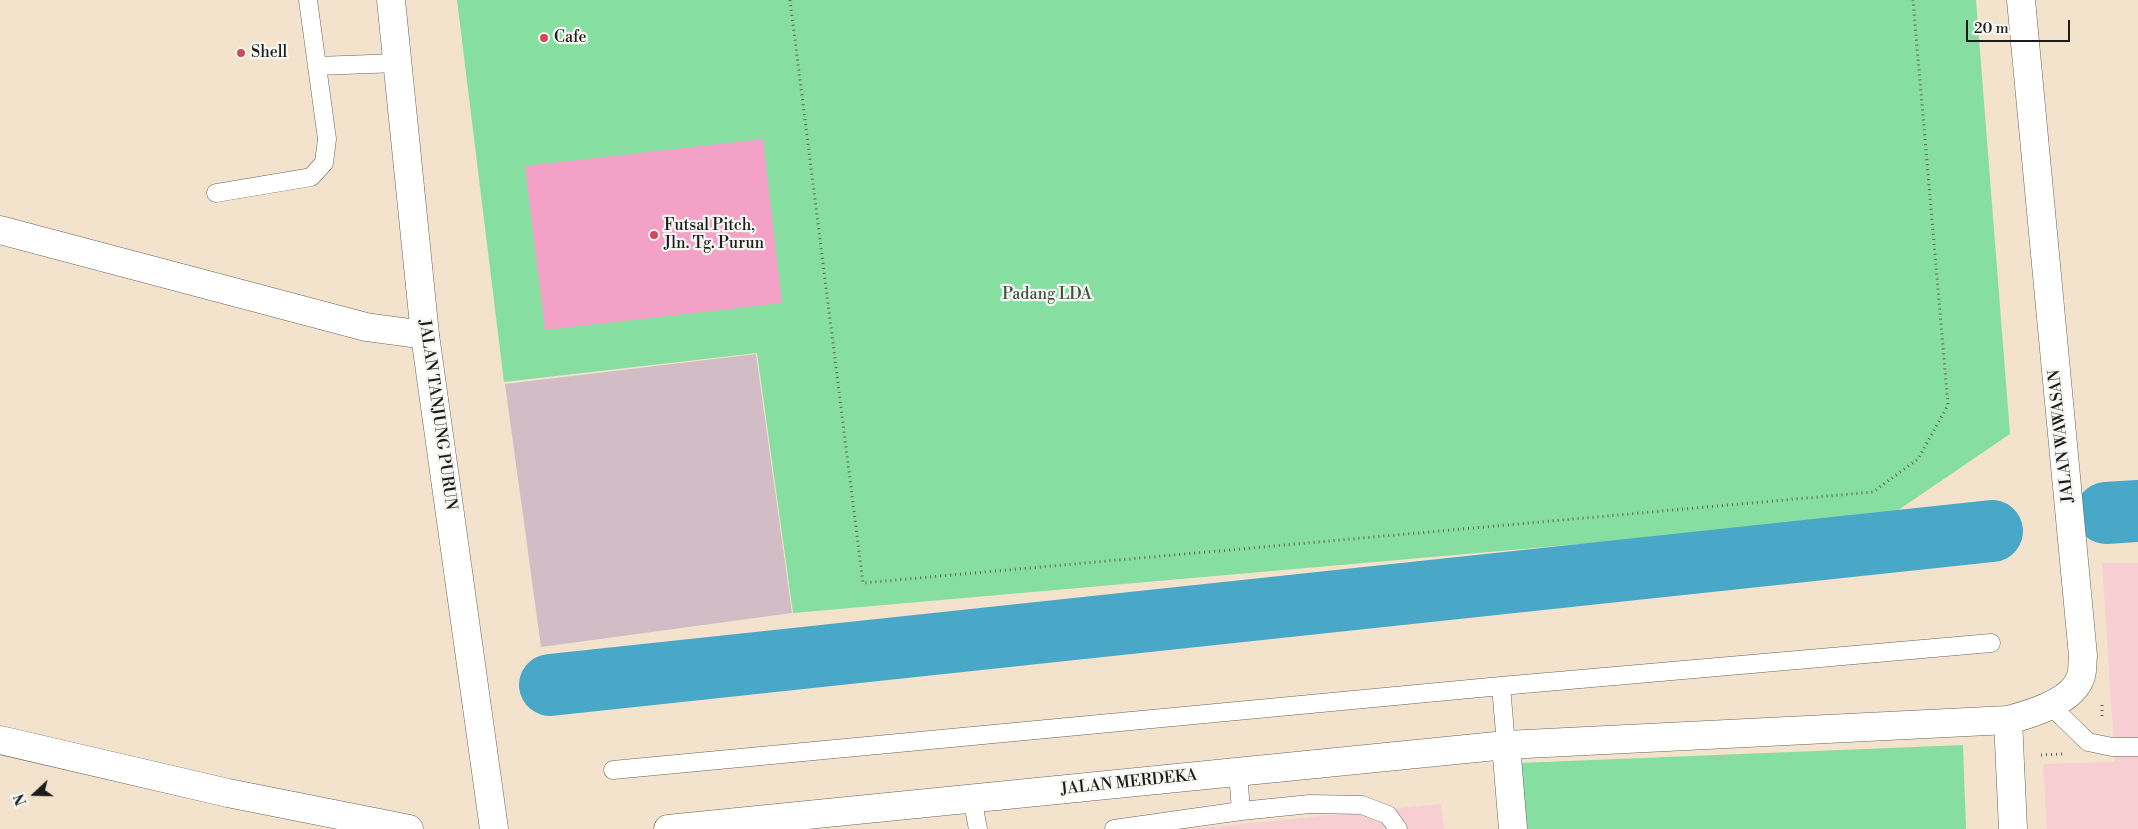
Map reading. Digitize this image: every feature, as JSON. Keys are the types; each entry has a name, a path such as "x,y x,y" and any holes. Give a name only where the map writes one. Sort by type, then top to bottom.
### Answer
{"street":[{"name":"JALAN TANJUNG PURUN","path":"390,0 425,335 494,829"},
{"name":"JALAN WAWASAN","path":"1506,745 2008,720 2028,715 2050,705 2074,690 2081,676 2083,656 2021,0"},
{"path":"0,230 366,327 425,335"},
{"path":"2008,720 2013,829"},
{"path":"0,740 228,793 408,829"},
{"path":"1506,745 1513,829"},
{"name":"JALAN MERDEKA","path":"668,829 833,821 972,798 1506,745"}],"lane":[{"path":"216,194 311,177 324,163 327,138 308,0"},
{"path":"317,66 398,63"},
{"path":"613,770 1502,686 1990,644"},
{"path":"1502,686 1506,745"},
{"path":"2050,705 2088,742 2112,747 2138,747"},
{"path":"1238,772 1241,811"},
{"path":"972,798 978,829"},
{"path":"1114,829 1241,811 1310,804 1362,806 1388,815 1398,829"}],"path":[{"path":"790,0 862,583 1873,492 1918,459 1948,405 1913,0"}],"shaded area":[{"path":"756,354 792,613 541,647 505,384"},
{"path":"2102,563 2138,563 2138,829 2047,829 2043,764 2115,762"},
{"path":"1441,804 1444,829 1191,829"}],"green space":[{"name":"Padang LDA","path":"457,0 1976,0 2010,434 1888,517 793,613 757,353 504,382"},
{"path":"1963,745 1966,829 1523,829 1519,763"}],"building":[{"name":"Futsal Pitch, Jln. Tg. Purun","path":"763,139 782,303 545,330 525,166"}],"waterway":[{"path":"2106,513 2138,511"},
{"path":"550,685 1992,531"}],"place":[{"name":"Cafe","path":"544,38"},
{"name":"Shell","path":"241,53"},
{"name":"Futsal Pitch, Jln. Tg. Purun","path":"654,235"}]}
